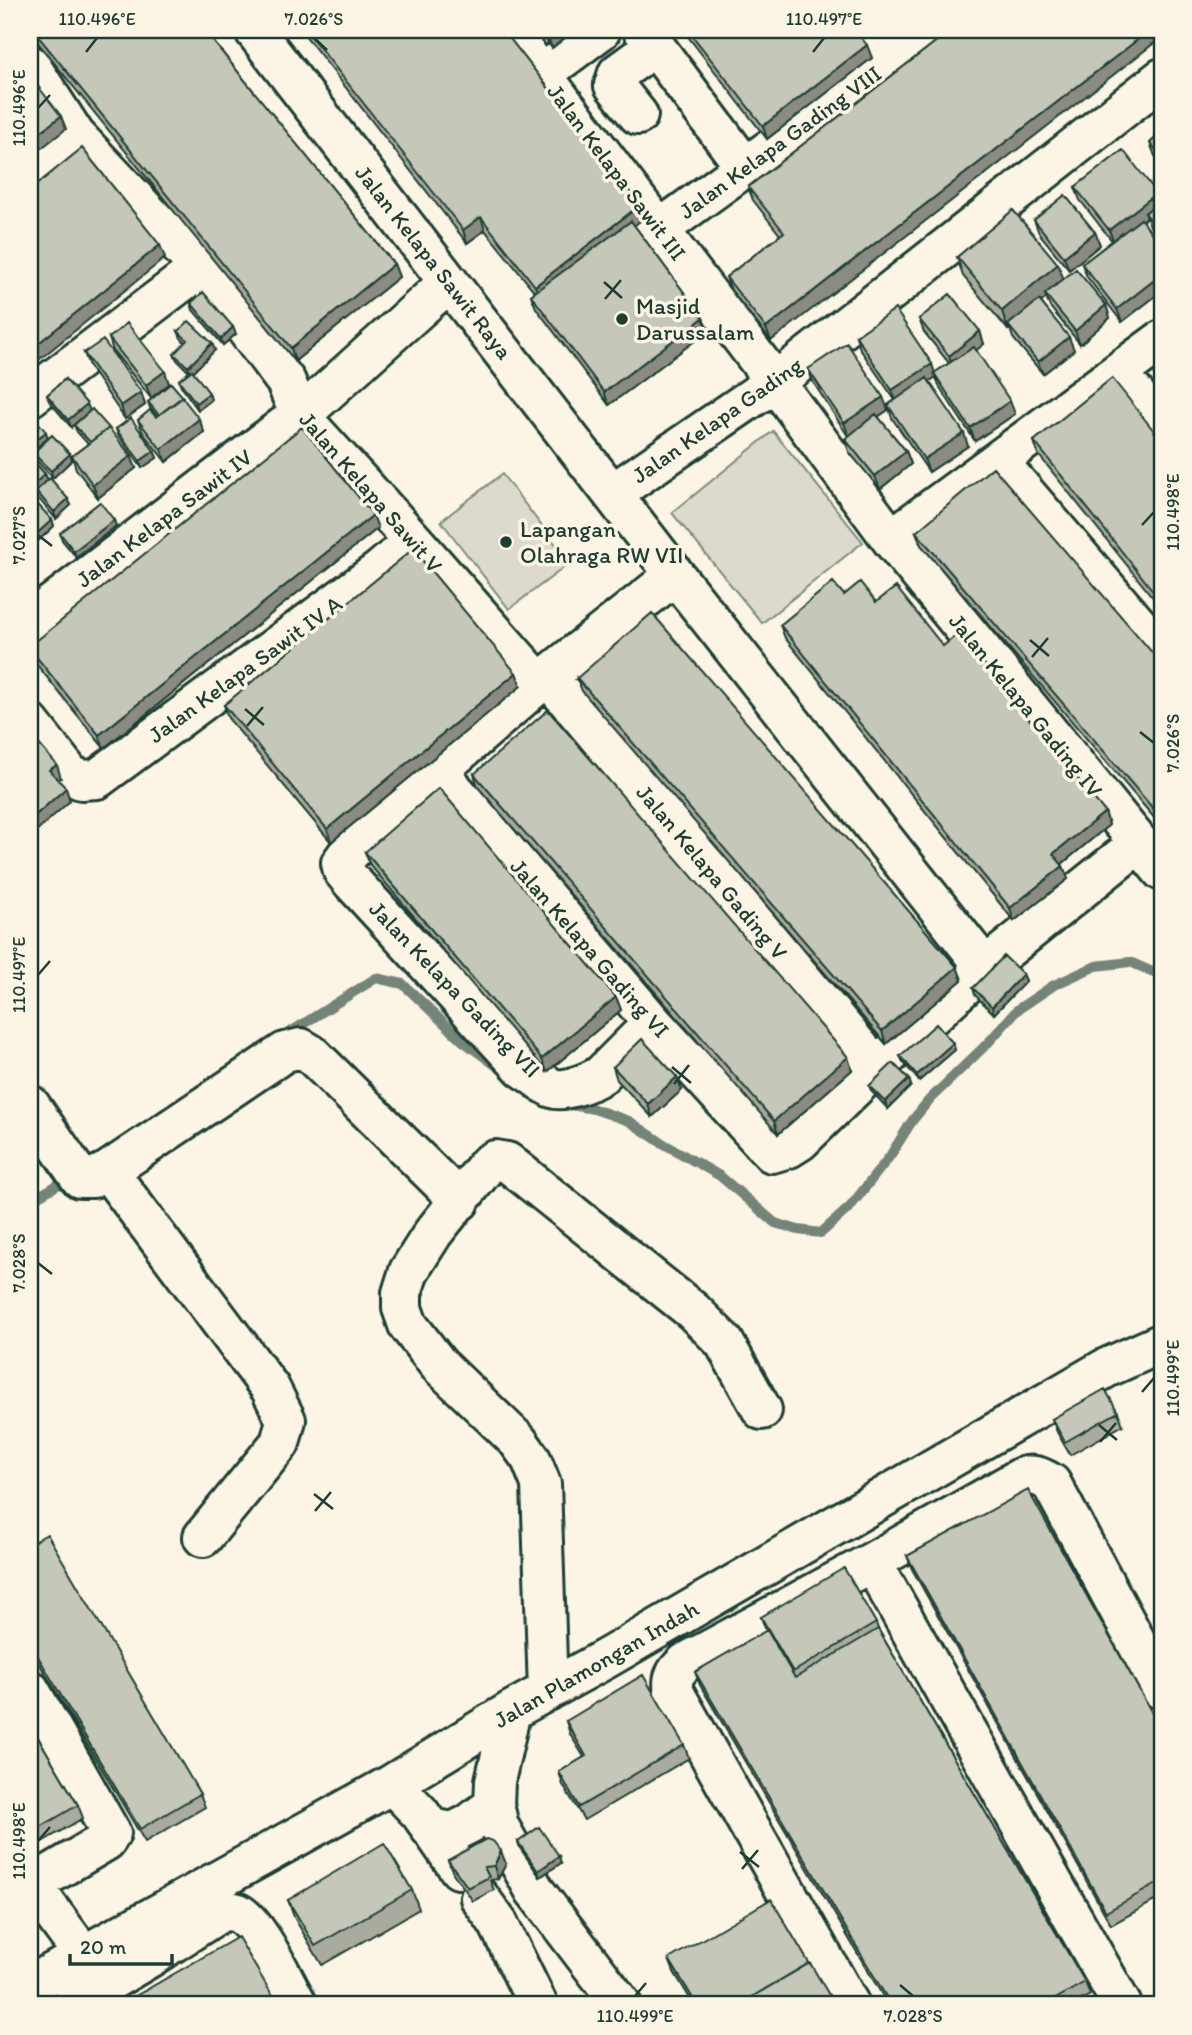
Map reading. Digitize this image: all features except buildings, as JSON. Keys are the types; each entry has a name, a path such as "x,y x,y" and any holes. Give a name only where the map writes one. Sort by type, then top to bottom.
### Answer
{"street":[{"name":"Jalan Kelapa Sawit Raya","path":"254,30 613,493"},
{"name":"Jalan Kelapa Sawit III","path":"508,30 775,382"},
{"path":"542,75 601,30"},
{"name":"Jalan Kelapa Gading VIII","path":"660,229 745,167 884,44 934,30"},
{"path":"638,115 614,85 618,73 649,38 745,167"},
{"name":"Jalan Kelapa Sawit V","path":"30,65 75,135 200,268 286,382 300,416 544,680"},
{"name":"Jalan Kelapa Gading","path":"985,967 613,493 775,382 1162,78"},
{"path":"30,173 75,135"},
{"path":"30,397 200,268"},
{"name":"Jalan Kelapa Sawit IV","path":"30,621 300,416 449,282"},
{"path":"891,539 1162,340"},
{"path":"1118,373 1162,428"},
{"name":"Jalan Kelapa Gading IV","path":"775,382 891,539 1151,857"},
{"path":"998,461 1162,653"},
{"name":"Jalan Kelapa Sawit IV A","path":"30,723 70,774 81,780 97,779 380,570 414,541"},
{"path":"438,771 544,680 675,575"},
{"name":"Jalan Kelapa Gading V","path":"544,680 876,1068"},
{"name":"Jalan Kelapa Gading VII","path":"438,771 346,856 341,863 342,867 353,883 523,1068 552,1088 559,1089 593,1081 653,1023"},
{"name":"Jalan Kelapa Gading VI","path":"438,771 653,1023 772,1153 789,1148 800,1141 876,1068"},
{"path":"876,1068 985,967 1151,857"},
{"path":"84,1168 285,1052 301,1048 311,1054 460,1201"},
{"path":"30,1105 270,1388 286,1420 280,1443 203,1537"},
{"path":"548,1691 541,1484 531,1459 524,1450 438,1364 408,1325 402,1308 402,1293 409,1271 433,1233 488,1164 495,1160 507,1162 702,1319 724,1342 762,1410"},
{"name":"Jalan Plamongan Indah","path":"30,1985 392,1784 511,1711 1105,1368 1162,1343"},
{"path":"850,2005 674,1692 672,1682 676,1671 685,1663 1029,1474 1051,1483 1162,1690"},
{"path":"872,1562 1122,2005"},
{"path":"30,1690 111,1833 106,1842 31,1885 83,1956"},
{"path":"511,1711 495,1781 494,1805 499,1826 536,1891 622,2005"},
{"path":"392,1784 413,1806 479,1896 538,2005"},
{"path":"430,1828 453,1832 469,1824 494,1805"},
{"path":"479,1896 536,1891"},
{"path":"70,2005 222,1911 230,1911 253,1926 298,2005"}],"shaded area":[{"path":"773,431 863,542 762,623 672,513"},
{"name":"Lapangan Olahraga RW VII","path":"502,474 570,563 509,609 441,521"}],"waterway":[{"path":"565,1104 594,1109 629,1121 720,1176 775,1223 821,1233 850,1207 930,1099 988,1043 1017,1010 1054,985 1096,966 1130,962 1162,976"},
{"path":"281,1038 376,978 403,984 463,1041 502,1070"},
{"path":"30,1201 73,1176"}],"place":[{"name":"Masjid Darussalam","path":"622,319"},
{"name":"Lapangan Olahraga RW VII","path":"506,542"}]}
